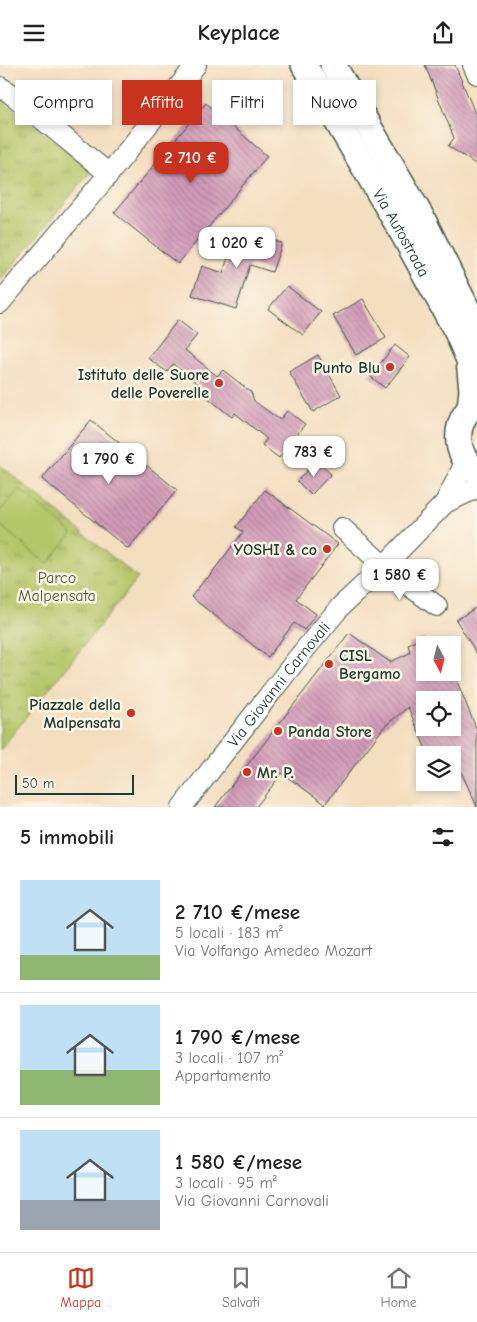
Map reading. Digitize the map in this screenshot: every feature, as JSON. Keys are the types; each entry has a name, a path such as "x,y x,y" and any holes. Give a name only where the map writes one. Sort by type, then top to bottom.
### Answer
{"main road":[{"name":"Via Autostrada","path":"304,65 401,229 457,333 469,360 473,404 461,421 458,437 459,445 471,466"},
{"name":"Via Autostrada","path":"333,65 422,218 477,329"}],"street":[{"path":"0,303 109,174 196,65"},
{"path":"472,65 477,74"},
{"path":"0,87 10,93 109,174"},
{"name":"Via Giovanni Carnovali","path":"182,807 341,606 384,567 445,503 471,466"},
{"name":"Via Giovanni Carnovali","path":"445,503 477,488"},
{"path":"342,528 384,567 437,606"}],"green space":[{"path":"0,99 15,111 15,125 34,125 92,170 0,281"},
{"name":"Parco Malpensata","path":"0,465 138,578 0,750"},
{"path":"19,489 72,533 47,564 0,525 0,511"}],"building":[{"path":"425,65 455,65 477,118 477,165 448,146 454,138"},
{"path":"206,103 212,108 212,125 231,125 267,156 178,264 114,213 188,125 202,125 202,108"},
{"path":"237,229 282,243 272,272 250,265 236,309 192,295 202,266 223,273"},
{"path":"287,286 321,312 303,335 268,309"},
{"path":"363,299 386,338 356,355 333,316"},
{"name":"Istituto delle Suore delle Poverelle","path":"178,320 197,335 185,350 217,376 223,370 251,392 254,401 280,420 287,411 305,424 279,458 262,445 267,439 235,413 232,417 203,394 206,390 173,364 167,372 148,358"},
{"name":"Punto Blu","path":"395,345 410,357 385,388 370,376"},
{"path":"318,355 341,395 313,412 289,372"},
{"path":"91,420 177,490 128,549 42,479"},
{"path":"316,461 331,474 311,495 297,481"},
{"path":"265,490 338,544 296,599 316,614 304,630 294,623 268,657 191,597 243,532 236,527"},
{"path":"477,607 477,654 456,620"},
{"path":"349,633 390,662 410,653 408,644 416,641 416,681 457,681 461,691 416,691 416,726 408,707 384,727 325,804 282,773 256,807 215,807"},
{"path":"461,691 477,730 477,807 461,771 461,746 424,746 420,736 461,736"}],"place":[{"name":"Punto Blu","path":"390,367"},
{"name":"Istituto delle Suore delle Poverelle","path":"219,383"},
{"name":"YOSHI & co","path":"327,549"},
{"name":"CISL Bergamo","path":"329,664"},
{"name":"Piazzale della Malpensata","path":"131,713"},
{"name":"Panda Store","path":"278,731"},
{"name":"Mr. P.","path":"247,772"}]}
